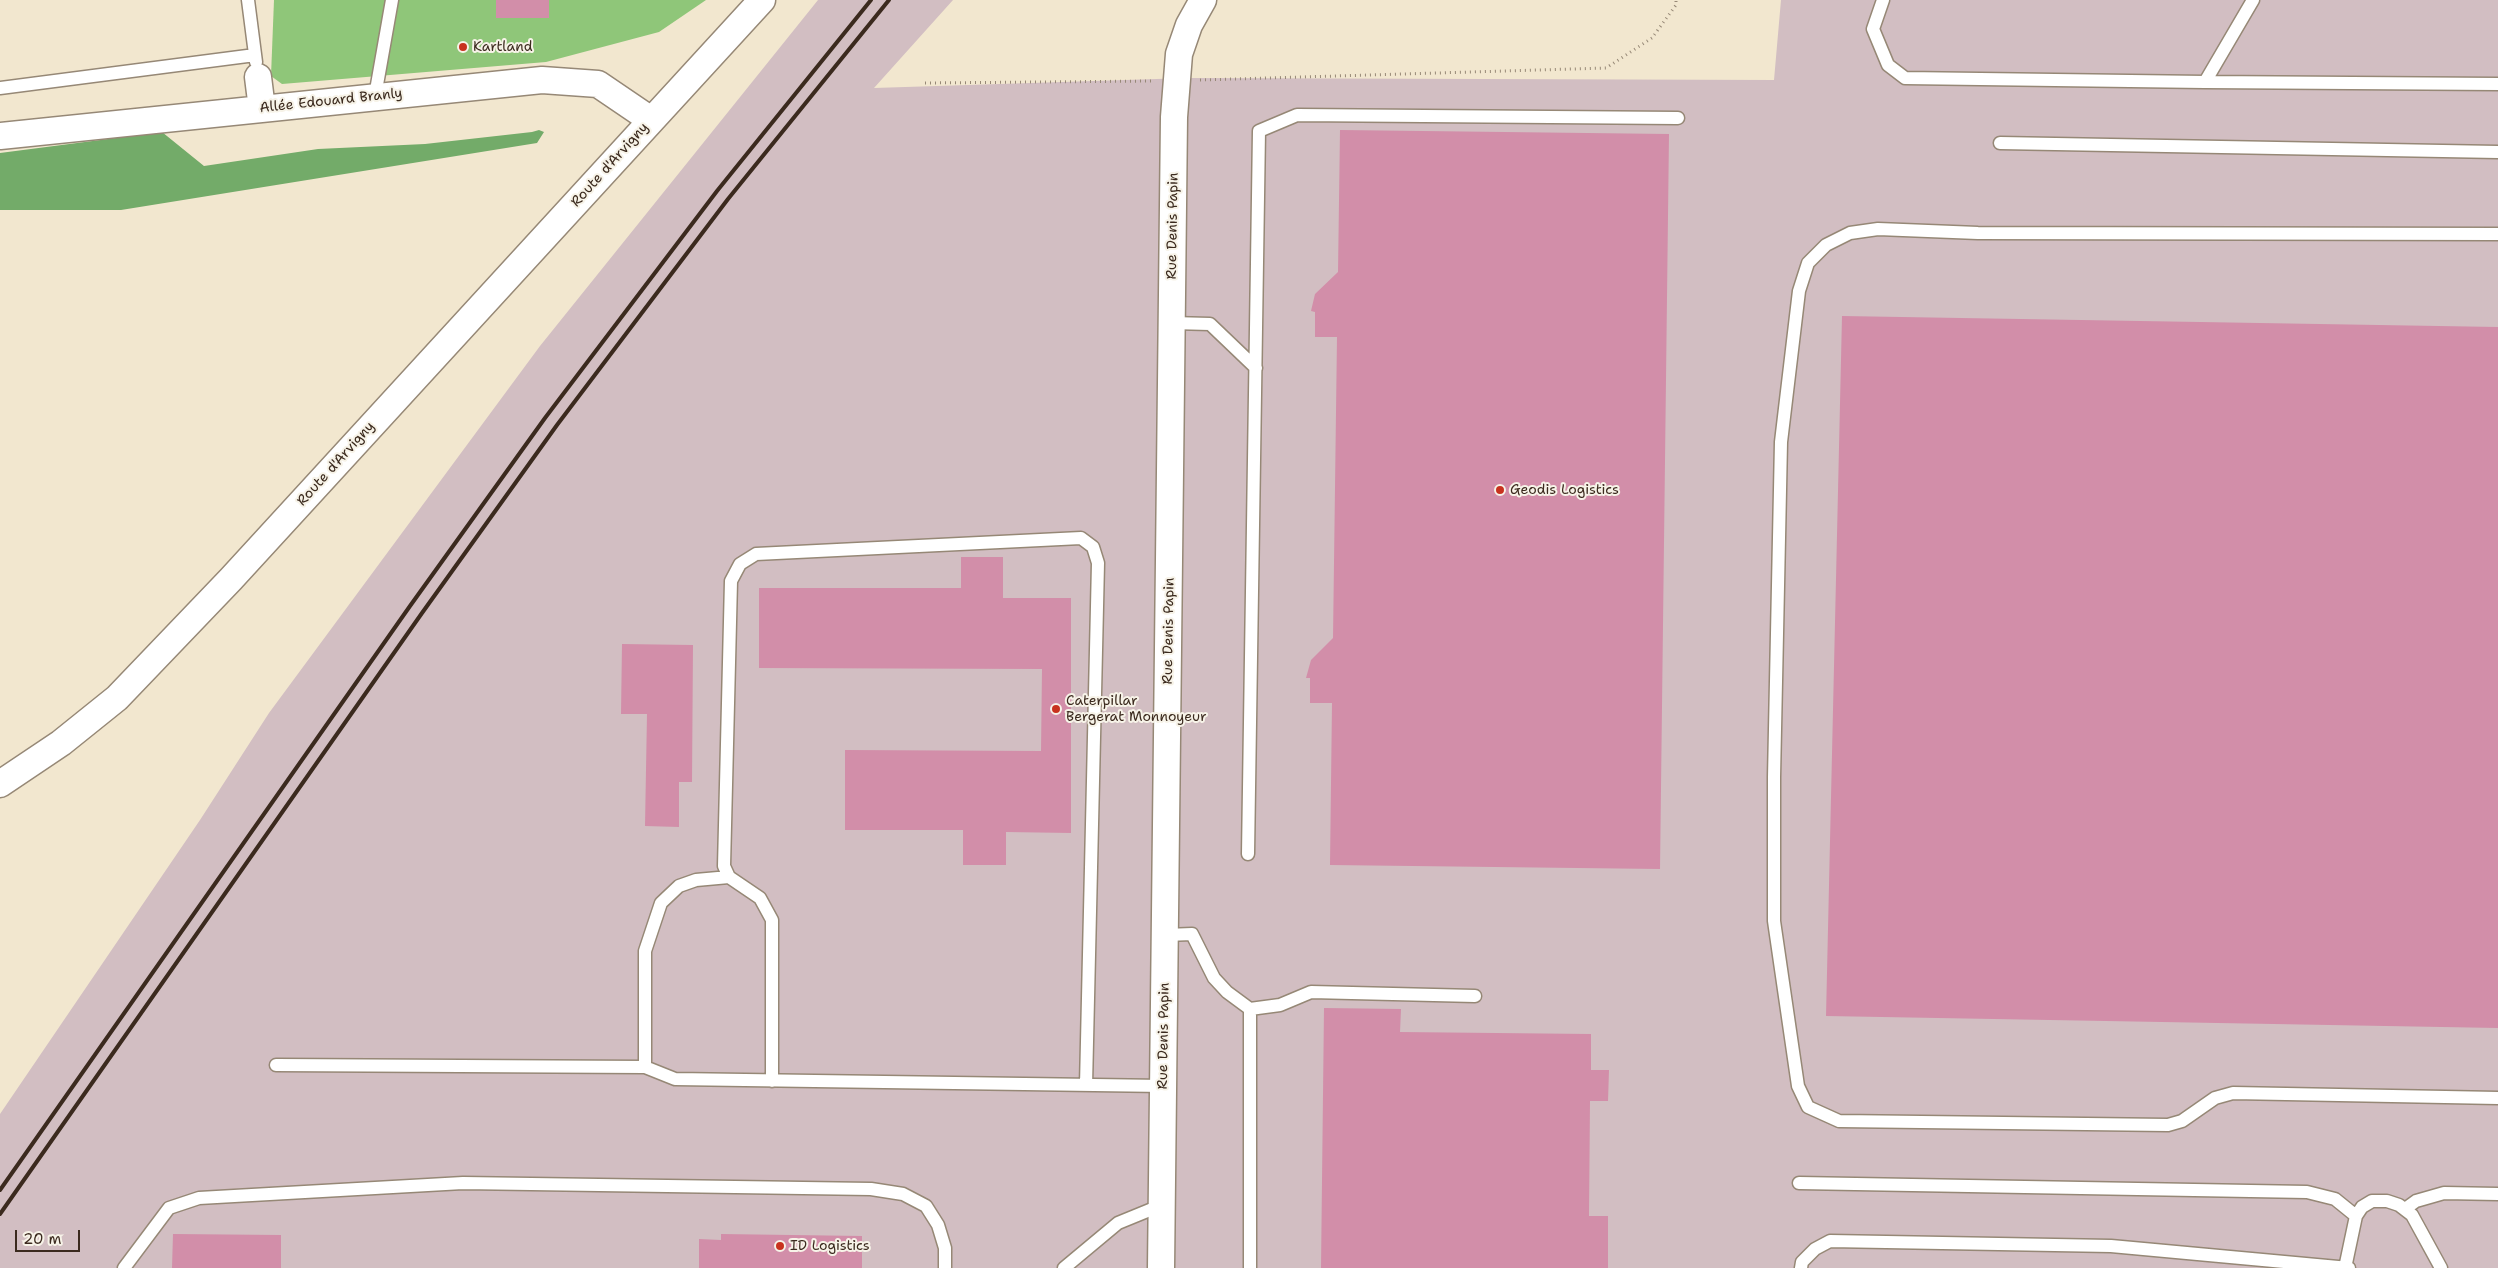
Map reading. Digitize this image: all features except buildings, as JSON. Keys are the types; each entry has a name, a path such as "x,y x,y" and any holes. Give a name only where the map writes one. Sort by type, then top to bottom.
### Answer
{"street":[{"name":"Route d'Arvigny","path":"0,784 61,743 117,698 231,579 762,0"},
{"name":"Rue Denis Papin","path":"1161,1268 1176,80 1181,47 1189,25 1203,0"},
{"path":"256,66 262,109"},
{"name":"Allée Edouard Branly","path":"0,136 542,80 598,84 651,120"}],"lane":[{"path":"0,88 256,66 248,0"},
{"path":"375,96 392,0"},
{"path":"1883,0 1873,29 1888,65 1905,78 2498,84"},
{"path":"2205,82 2252,0"},
{"path":"1248,854 1259,132 1297,115 1678,118"},
{"path":"2000,142 2498,152"},
{"path":"2498,234 1988,233 1878,229 1850,233 1826,245 1808,263 1798,291 1781,442 1774,777 1774,922 1798,1086 1808,1106 1839,1122 2168,1125 2182,1120 2215,1098 2233,1093 2498,1098"},
{"path":"1172,323 1210,324 1256,368"},
{"path":"772,1081 772,920 760,898 729,877 724,866 730,581 740,564 756,554 1081,538 1093,548 1098,563 1086,1085"},
{"path":"645,1067 645,951 661,903 679,886 696,880 729,877"},
{"path":"1166,935 1192,934 1214,978 1227,992 1250,1009 1280,1005 1311,992 1475,996"},
{"path":"1250,1009 1250,1268"},
{"path":"276,1065 645,1067 675,1080 1164,1086"},
{"path":"124,1268 169,1208 199,1198 463,1183 871,1188 903,1194 926,1206 938,1225 945,1248 945,1268"},
{"path":"1799,1183 2307,1192 2335,1199 2356,1216"},
{"path":"2405,1209 2416,1201 2444,1193 2498,1194"},
{"path":"1801,1268 1802,1262 1815,1249 1830,1241 2112,1246 2347,1268 2356,1216 2362,1207 2372,1201 2387,1201 2405,1209 2412,1215 2441,1268"},
{"path":"1064,1268 1118,1223 1162,1205"}],"path":[{"path":"925,83 1176,80 1606,68 1652,38 1676,5 1676,0"}],"shaded area":[{"path":"818,0 953,0 874,88 1188,78 1774,80 1781,0 2498,0 2498,1268 0,1268 0,1114 200,820 269,713 540,346"}],"green space":[{"name":"Kartland","path":"274,0 706,0 659,32 546,62 282,84 271,76"},
{"path":"539,130 544,132 537,143 121,210 0,210 0,153 162,132 204,166 318,149 425,144"}],"railway":[{"path":"0,1190 410,606 545,418 717,191 871,0"},
{"path":"0,1214 422,613 557,425 728,199 889,0"}],"place":[{"name":"Kartland","path":"463,47"},
{"name":"Geodis Logistics","path":"1500,490"},
{"name":"Caterpillar Bergerat Monnoyeur","path":"1056,709"},
{"name":"ID Logistics","path":"780,1246"}]}
